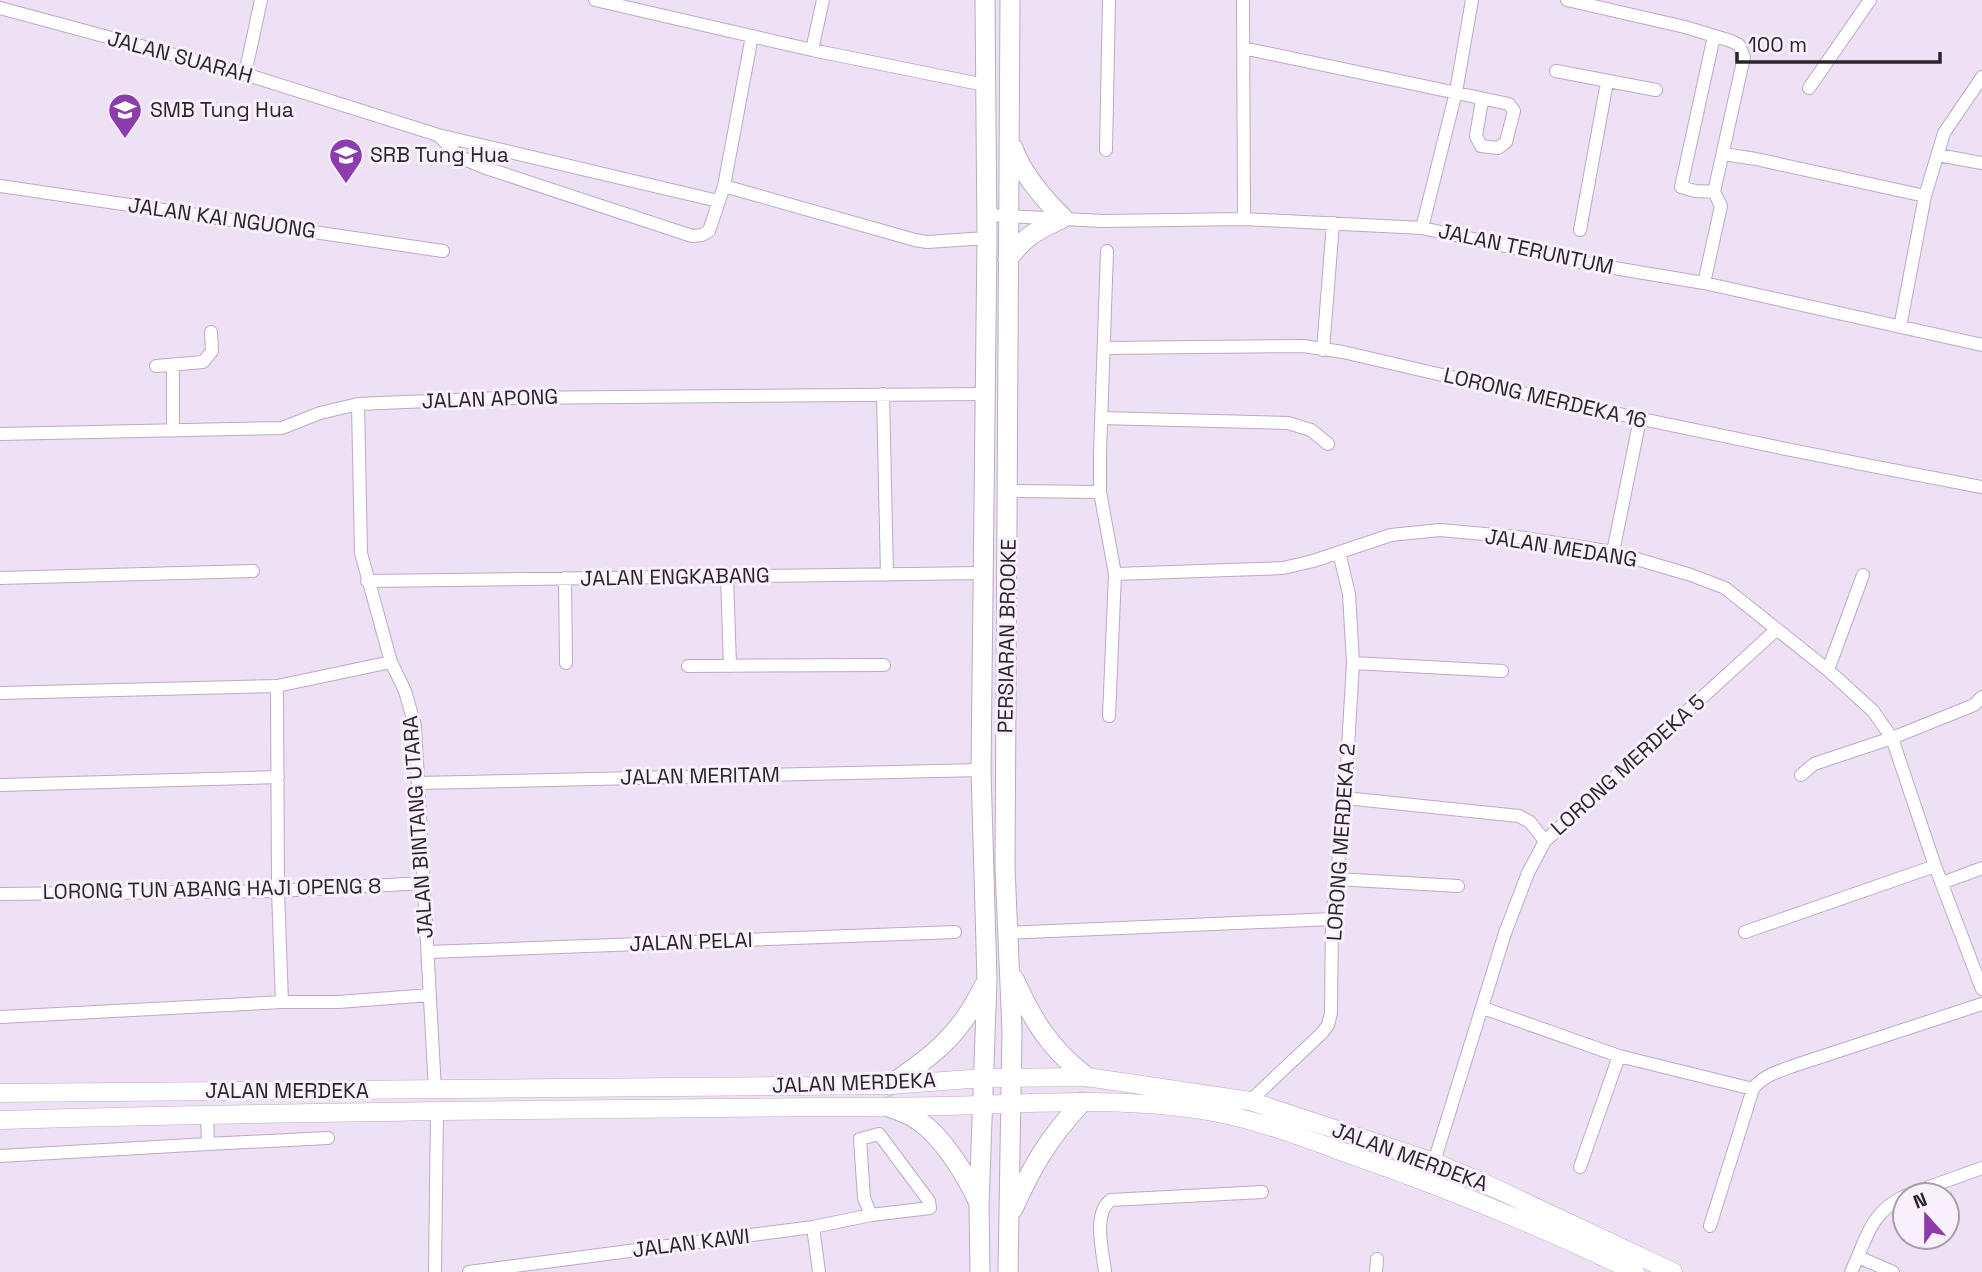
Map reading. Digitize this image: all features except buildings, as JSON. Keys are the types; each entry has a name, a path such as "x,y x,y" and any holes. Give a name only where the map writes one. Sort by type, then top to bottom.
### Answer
{"main road":[{"name":"PERSIARAN BROOKE","path":"980,1272 979,1205 985,1105 987,981 981,770 987,238 985,0"},
{"name":"PERSIARAN BROOKE","path":"1007,1272 1011,1104 1010,972 1005,869 1010,0"},
{"path":"1008,259 1034,231 1063,218 1035,187 1018,162 1010,140"},
{"path":"1010,972 1030,1015 1046,1039 1087,1077"},
{"path":"890,1085 922,1063 963,1024 987,981"},
{"name":"JALAN MERDEKA","path":"0,1093 890,1085 984,1078 1087,1077 1250,1101 1434,1162 1485,1183 1673,1272"},
{"path":"1008,1220 1033,1164 1060,1126 1082,1102"},
{"name":"JALAN MERDEKA","path":"0,1120 207,1114 889,1107 1082,1102 1207,1111 1248,1121 1440,1186 1567,1239 1635,1272"},
{"path":"889,1107 918,1119 931,1131 967,1179 979,1205"}],"street":[{"path":"245,74 261,0"},
{"path":"595,0 621,3 812,50 985,85"},
{"path":"812,50 823,0"},
{"path":"1106,150 1109,0"},
{"path":"1243,0 1244,219"},
{"path":"1422,228 1456,92 1472,0"},
{"path":"1567,0 1714,36 1739,45 1744,57 1714,191 1721,206 1704,284"},
{"path":"1809,88 1870,0"},
{"name":"JALAN SUARAH","path":"0,8 245,74 438,135 718,201"},
{"name":"JALAN SUARAH","path":"438,135 460,157 483,167 692,236 702,235 709,231 724,186 751,36"},
{"path":"1714,36 1681,187 1695,191 1714,191"},
{"path":"1243,48 1456,92 1482,100"},
{"path":"1556,71 1656,90"},
{"path":"1900,327 1925,196 1944,133 1982,77"},
{"path":"1580,230 1607,82"},
{"path":"1723,154 1925,196"},
{"path":"1938,155 1982,163"},
{"name":"JALAN KAI NGUONG","path":"0,186 443,251"},
{"path":"724,186 928,243 987,238"},
{"name":"JALAN TERUNTUM","path":"986,215 1102,221 1244,219 1422,228 1584,263 1704,284 1982,345"},
{"path":"1323,350 1333,223"},
{"path":"1107,251 1101,492 1115,574 1109,716"},
{"path":"156,366 203,362 212,351 211,332"},
{"name":"LORONG MERDEKA 16","path":"1105,348 1303,346 1343,352 1640,419 1830,459 1982,487"},
{"path":"173,366 173,430"},
{"path":"883,394 887,575"},
{"name":"JALAN APONG","path":"0,434 282,428 320,413 358,404 500,398 985,394"},
{"name":"JALAN BINTANG UTARA","path":"358,404 360,553 391,662 405,691 415,726 435,1090"},
{"path":"1102,418 1288,423 1311,430 1328,444"},
{"path":"1613,552 1640,419"},
{"path":"1009,491 1101,492"},
{"name":"JALAN MEDANG","path":"1115,574 1283,568 1313,562 1391,535 1440,530 1518,537 1613,552 1725,588 1828,670 1873,711 1892,738 1935,866 1982,989"},
{"name":"LORONG MERDEKA 2","path":"1250,1101 1322,1033 1328,1025 1331,1013 1332,919 1345,798 1353,663 1349,594 1339,552"},
{"path":"0,578 253,571"},
{"name":"JALAN ENGKABANG","path":"366,581 984,573"},
{"path":"1828,670 1863,575"},
{"path":"727,576 730,666"},
{"path":"565,578 566,663"},
{"name":"LORONG MERDEKA 5","path":"1434,1162 1505,933 1528,873 1545,841 1776,630"},
{"path":"0,692 277,686 391,662"},
{"path":"1353,663 1502,671"},
{"path":"688,666 884,665"},
{"path":"277,686 278,891 282,1002"},
{"path":"1801,775 1814,764 1892,738 1974,705 1982,697"},
{"name":"JALAN MERITAM","path":"419,783 981,770"},
{"path":"0,785 278,778"},
{"path":"1345,798 1519,816 1530,822 1545,841"},
{"path":"1745,932 1935,866"},
{"path":"1942,883 1982,869"},
{"path":"1336,879 1458,886"},
{"name":"LORONG TUN ABANG HAJI OPENG 8","path":"0,894 278,891 424,883"},
{"path":"1007,933 1332,919"},
{"name":"JALAN PELAI","path":"428,952 955,932"},
{"path":"1,1017 282,1002 338,1002 430,995"},
{"path":"1710,1226 1753,1089 1768,1076 1982,1004"},
{"path":"1483,1007 1619,1056 1753,1089"},
{"path":"1580,1167 1619,1056"},
{"path":"435,1272 437,1111"},
{"path":"207,1114 208,1144"},
{"name":"JALAN KAWI","path":"469,1272 813,1227 871,1215 930,1208 929,1201 878,1134 860,1139 864,1198 871,1215"},
{"path":"0,1156 328,1138"},
{"path":"1945,1181 1982,1168"},
{"path":"1105,1272 1101,1221 1105,1204 1111,1200 1262,1192"},
{"path":"1851,1272 1866,1232 1891,1203"},
{"path":"813,1227 819,1272"},
{"path":"1858,1257 1893,1272"}],"place":[{"name":"SMB Tung Hua","path":"125,140"},
{"name":"SRB Tung Hua","path":"346,185"}]}
